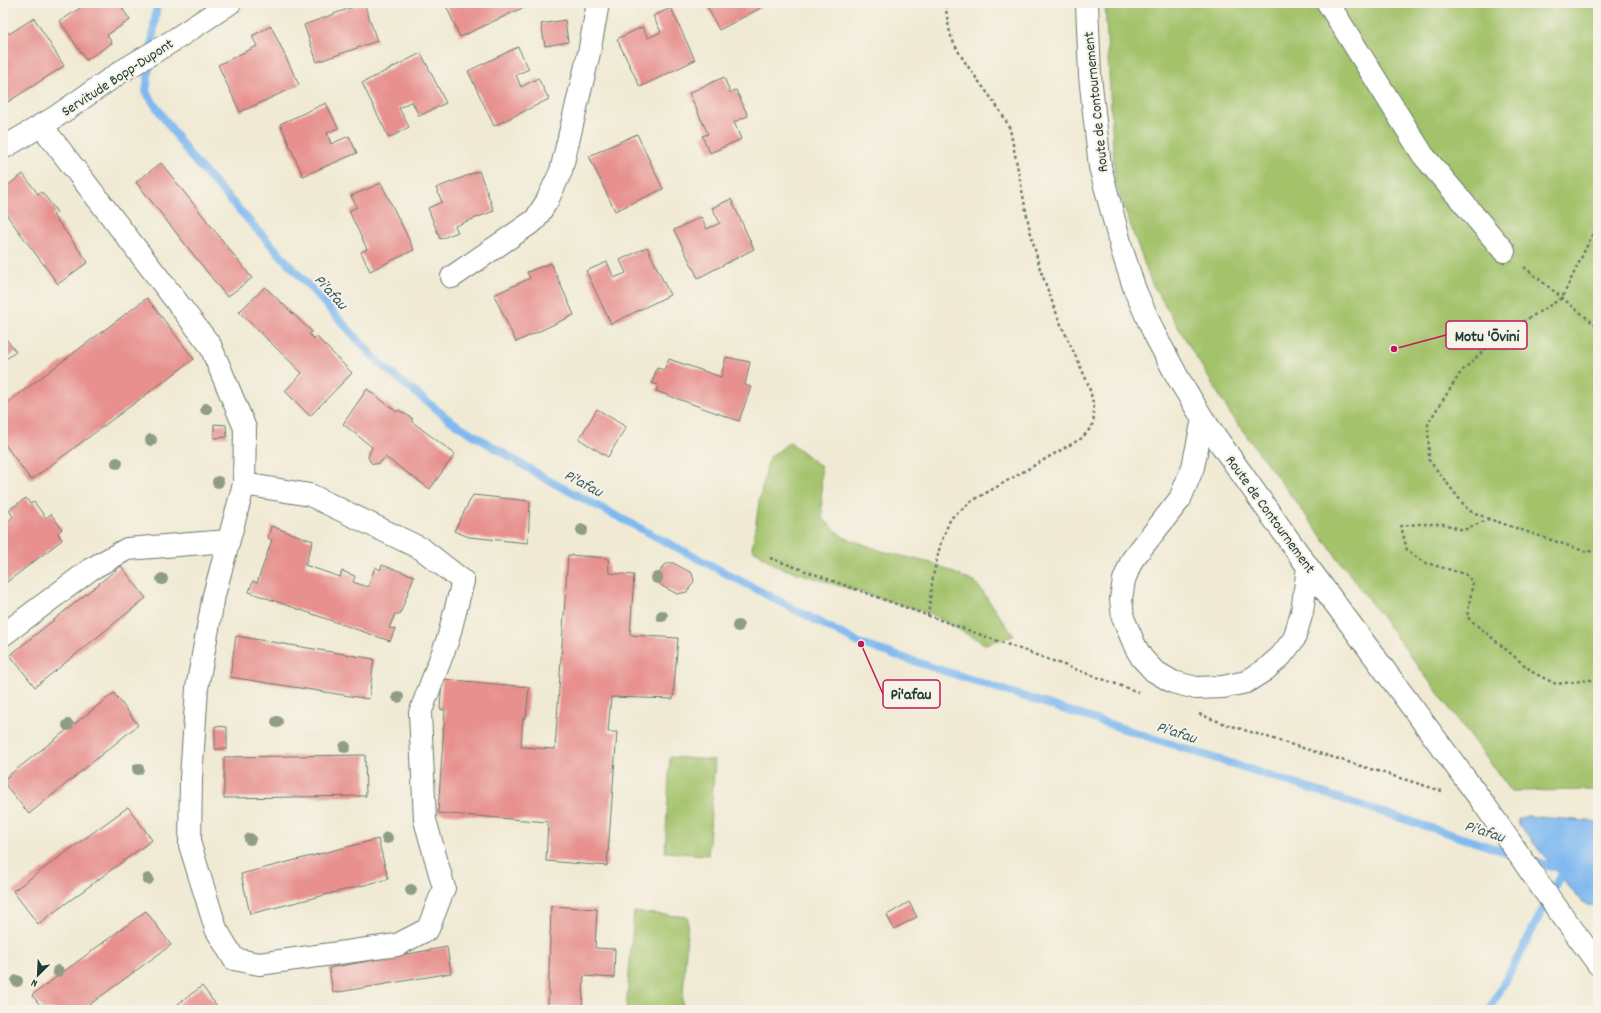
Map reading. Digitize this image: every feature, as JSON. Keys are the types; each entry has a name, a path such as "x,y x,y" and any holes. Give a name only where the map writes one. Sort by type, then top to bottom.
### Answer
{"street":[{"name":"Servitude Bopp-Dupont","path":"3,148 41,126 122,71 174,40 230,3"},
{"path":"452,277 535,220 546,201 561,172 585,68 598,3"},
{"name":"Route de Contournement","path":"1087,3 1090,76 1094,121 1100,167 1111,213 1135,290 1178,378 1203,419 1308,567 1492,814 1542,888 1593,957"},
{"path":"1328,3 1423,155 1504,251"},
{"path":"41,126 210,345 245,428 244,484 214,595 197,688 191,778 190,845 216,929 234,958 259,964 397,945 428,929 444,888 425,820 420,713 448,639 463,581 422,549 310,495 244,484"},
{"path":"1203,419 1193,467 1180,499 1132,560 1124,580 1121,599 1123,618 1142,658 1154,671 1173,682 1196,688 1223,687 1246,682 1265,670 1281,656 1294,638 1302,612 1308,567"},
{"path":"3,635 91,569 127,549 228,541"}],"path":[{"path":"928,616 933,576 941,542 952,518 972,501 1082,438 1093,424 1094,413 1091,391 1059,320 1040,269 1029,226 1024,192 1010,129 1005,118 985,91 952,38 945,3"},
{"path":"1598,223 1562,298 1498,337 1461,372 1428,422 1429,460 1468,510 1489,519 1587,552 1598,550"},
{"path":"1504,251 1598,327"},
{"path":"1489,519 1464,530 1443,524 1401,526 1407,550 1423,562 1465,574 1473,582 1467,617 1534,673 1556,684 1598,679"},
{"path":"770,558 1144,694"},
{"path":"1196,713 1225,724 1446,792"}],"green space":[{"path":"1105,3 1598,3 1598,790 1511,791 1231,415 1151,282 1115,182"},
{"path":"790,442 821,467 822,518 843,537 882,551 935,564 976,583 1014,636 985,644 929,613 778,567 752,549 759,502 769,458"},
{"path":"670,757 715,760 708,855 665,852"},
{"path":"634,912 688,917 682,1010 626,1010"}],"water":[{"path":"1527,816 1598,822 1598,906 1587,905 1580,900 1519,825 1518,819"}],"building":[{"path":"88,3 119,3 130,20 107,35 112,43 86,60 60,21"},
{"path":"364,3 377,41 317,62 304,25"},
{"path":"445,3 533,3 460,37"},
{"path":"770,3 719,30 706,4"},
{"path":"671,8 695,60 640,87 617,39 642,27 648,38 661,32 653,16"},
{"path":"34,18 64,66 3,105 3,24 9,34"},
{"path":"565,20 568,42 545,46 541,24"},
{"path":"271,26 299,85 240,112 218,65 257,46 252,36"},
{"path":"518,47 529,69 516,75 521,87 538,78 549,99 494,126 468,71"},
{"path":"421,53 446,103 419,116 412,101 399,108 409,127 389,138 362,83"},
{"path":"724,77 730,93 736,90 748,116 734,122 741,139 710,153 702,136 708,134 689,93"},
{"path":"326,103 338,128 327,133 331,144 349,136 357,153 303,176 280,124"},
{"path":"637,134 663,189 615,211 589,156"},
{"path":"161,163 252,278 227,297 136,182"},
{"path":"479,171 494,211 455,226 458,232 440,239 428,208 442,202 436,188"},
{"path":"23,174 38,194 42,192 57,212 53,215 88,262 58,284 3,210 3,189"},
{"path":"381,183 414,250 370,271 361,252 367,249 349,211 357,207 351,196"},
{"path":"731,199 754,249 698,278 674,230 701,217 707,229 720,223 712,208"},
{"path":"647,247 670,295 611,324 586,271 607,262 614,278 626,273 620,260"},
{"path":"551,263 574,315 516,342 494,295 530,278 527,272"},
{"path":"265,287 312,332 309,334 314,339 317,337 352,373 310,416 285,391 302,373 239,312"},
{"path":"147,298 194,359 31,480 3,442 3,406"},
{"path":"3,335 16,352 3,361"},
{"path":"726,357 750,362 745,385 751,387 739,421 656,391 658,385 652,383 657,368 664,370 669,359 721,377"},
{"path":"367,389 397,412 399,410 413,419 411,421 455,454 430,489 385,457 381,462 376,464 371,463 368,457 372,447 343,424"},
{"path":"597,409 626,427 608,457 579,439"},
{"path":"214,424 226,425 227,437 214,438"},
{"path":"473,495 530,501 528,543 469,537 454,531"},
{"path":"26,498 30,504 34,502 46,518 51,514 62,529 58,533 62,540 3,585 3,521 5,523 13,517 9,510"},
{"path":"271,526 313,541 305,565 340,577 342,571 355,576 353,582 368,587 375,567 380,570 382,565 414,576 400,614 395,614 389,628 395,629 390,641 249,592 253,581 257,583 272,540 268,538"},
{"path":"568,555 608,558 609,573 634,575 630,635 678,638 673,699 611,697 608,732 617,732 607,866 546,861 548,822 438,813 445,710 440,709 442,679 529,687 526,718 523,718 521,747 555,749"},
{"path":"673,563 692,573 694,581 687,592 677,594 662,586 658,582 659,574 663,566"},
{"path":"121,566 146,598 35,687 10,655"},
{"path":"236,636 374,659 369,699 230,677"},
{"path":"114,693 138,725 29,814 3,782 3,780"},
{"path":"215,726 227,727 227,749 215,749"},
{"path":"365,755 366,796 224,798 224,757"},
{"path":"128,807 152,840 38,924 13,891"},
{"path":"378,839 388,879 250,914 241,874"},
{"path":"909,902 917,917 894,929 887,915"},
{"path":"551,906 597,909 595,948 615,949 614,978 584,976 582,1009 548,1007"},
{"path":"146,911 171,945 82,1010 42,1010 43,1009 32,995"},
{"path":"447,947 451,973 333,993 329,968"},
{"path":"202,986 220,1010 170,1010"}],"waterway":[{"name":"Pi'afau","path":"157,3 146,92 191,157 381,365 451,421 546,479 861,644 1512,854"},
{"name":"Pi'afau","path":"1527,858 1552,867"},
{"path":"1489,1010 1560,876"}],"place":[{"name":"Motu 'Ōvini","path":"1394,349"},
{"name":"Pi'afau","path":"861,644"}]}
